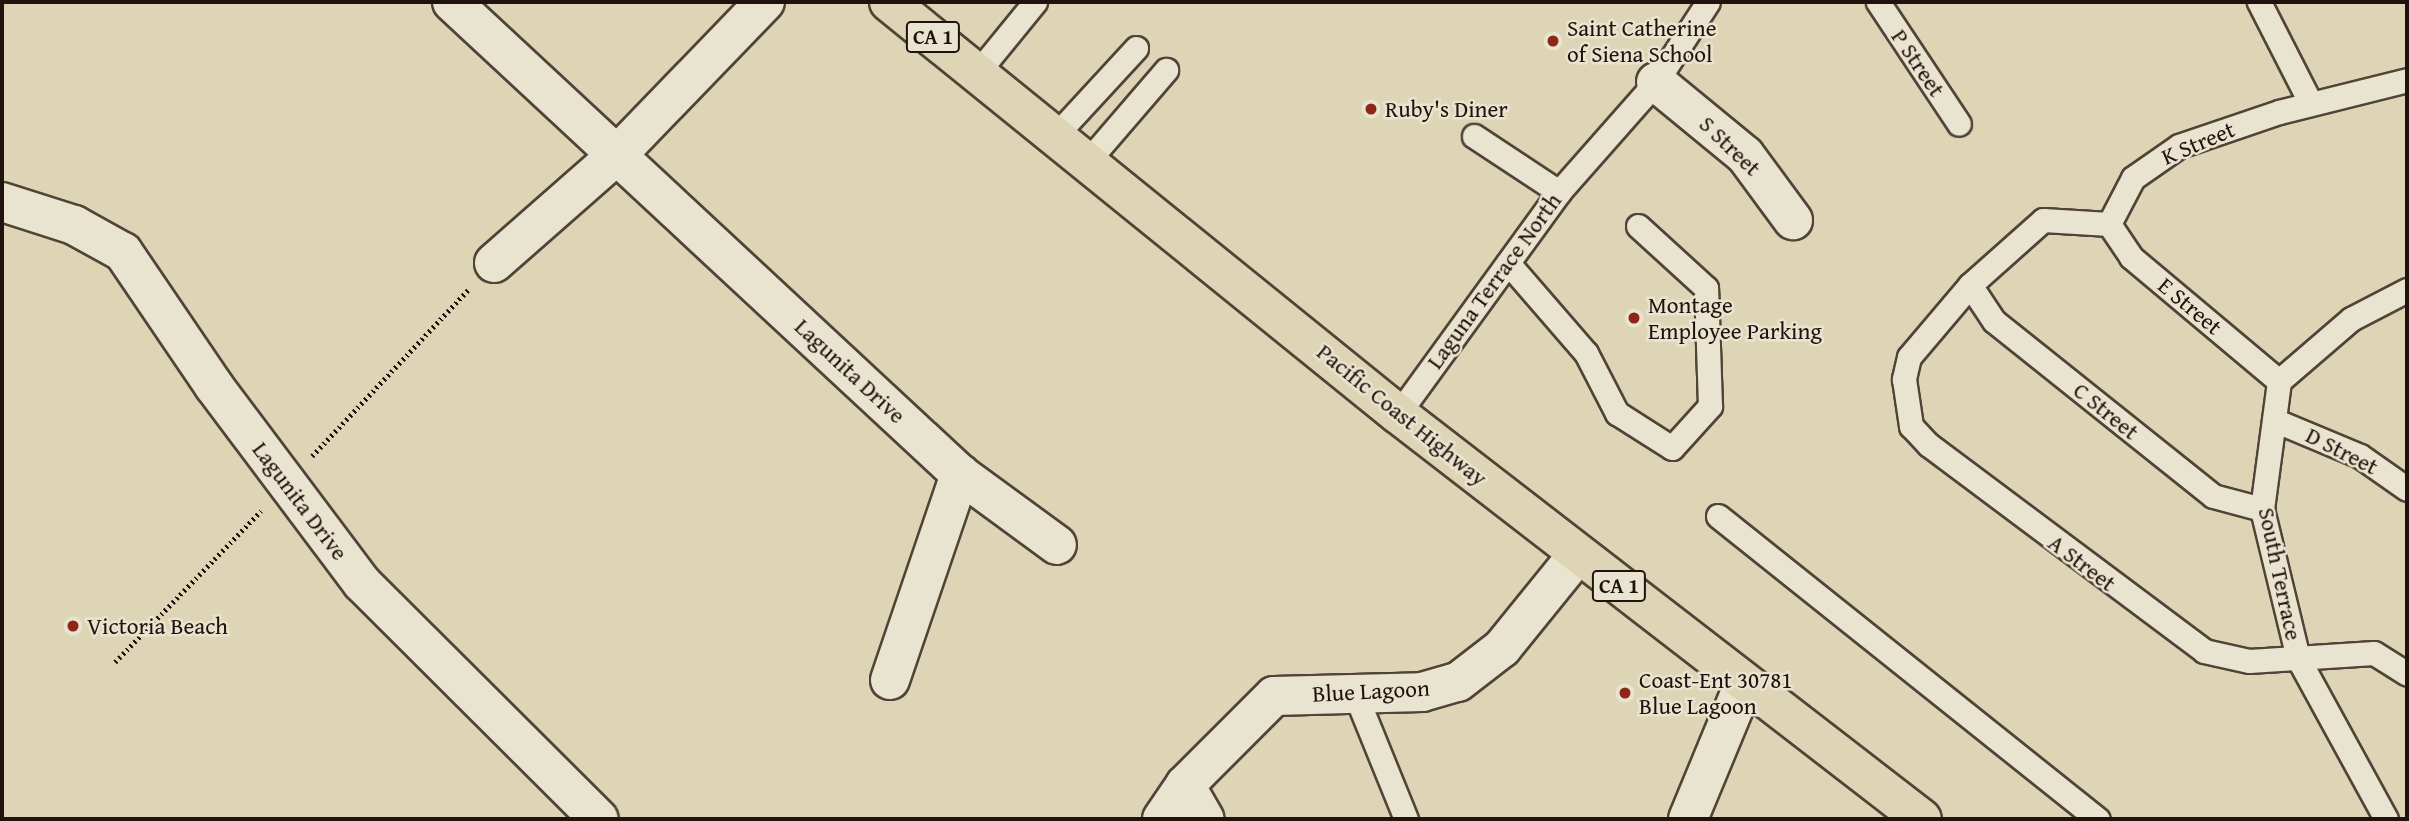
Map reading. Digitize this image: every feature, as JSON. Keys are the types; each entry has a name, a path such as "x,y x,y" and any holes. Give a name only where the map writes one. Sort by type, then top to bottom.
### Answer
{"highway":[{"name":"Pacific Coast Highway","path":"889,2 1398,414 1922,819"}],"street":[{"name":"Lagunita Drive","path":"452,2 960,474 1056,545"},
{"path":"494,263 617,155 765,2"},
{"name":"S Street","path":"1656,82 1745,155 1793,220"},
{"name":"Lagunita Drive","path":"2,202 74,225 123,252 287,484 362,583 599,819"},
{"path":"890,680 960,474"},
{"name":"Blue Lagoon","path":"1162,819 1185,785 1274,696 1353,691 1422,692 1458,682 1483,666 1578,554"},
{"path":"1688,819 1744,684"},
{"path":"1185,785 1205,819"}],"lane":[{"path":"977,73 1035,2"},
{"name":"Laguna Terrace North","path":"1398,414 1559,192 1656,82 1708,2"},
{"name":"P Street","path":"1878,2 1959,124"},
{"path":"2259,2 2311,104"},
{"path":"1054,137 1136,48"},
{"path":"1086,163 1166,70"},
{"name":"K Street","path":"2109,224 2133,178 2179,146 2311,104 2407,80"},
{"path":"1474,136 1559,192"},
{"path":"1970,285 2043,220 2086,219 2109,224"},
{"name":"E Street","path":"2109,224 2131,257 2279,381"},
{"path":"1508,263 1586,353 1617,413 1672,448 1710,406 1706,288 1638,226"},
{"name":"A Street","path":"1970,285 1909,357 1905,401 1911,426 1929,445 2204,651 2249,661 2374,653 2407,674"},
{"name":"C Street","path":"1970,285 1994,321 2213,496 2262,509"},
{"path":"2279,381 2351,319 2401,300"},
{"name":"South Terrace","path":"2279,381 2262,509 2298,658 2386,819"},
{"name":"D Street","path":"2274,420 2360,456 2407,489"},
{"path":"1718,516 2098,819"},
{"path":"1353,691 1406,819"}],"path":[{"path":"115,662 287,484 494,263"}],"place":[{"name":"Saint Catherine of Siena School","path":"1553,41"},
{"name":"Ruby's Diner","path":"1371,109"},
{"name":"Montage Employee Parking","path":"1634,318"},
{"name":"Victoria Beach","path":"73,626"},
{"name":"Coast-Ent 30781 Blue Lagoon","path":"1625,693"}]}
